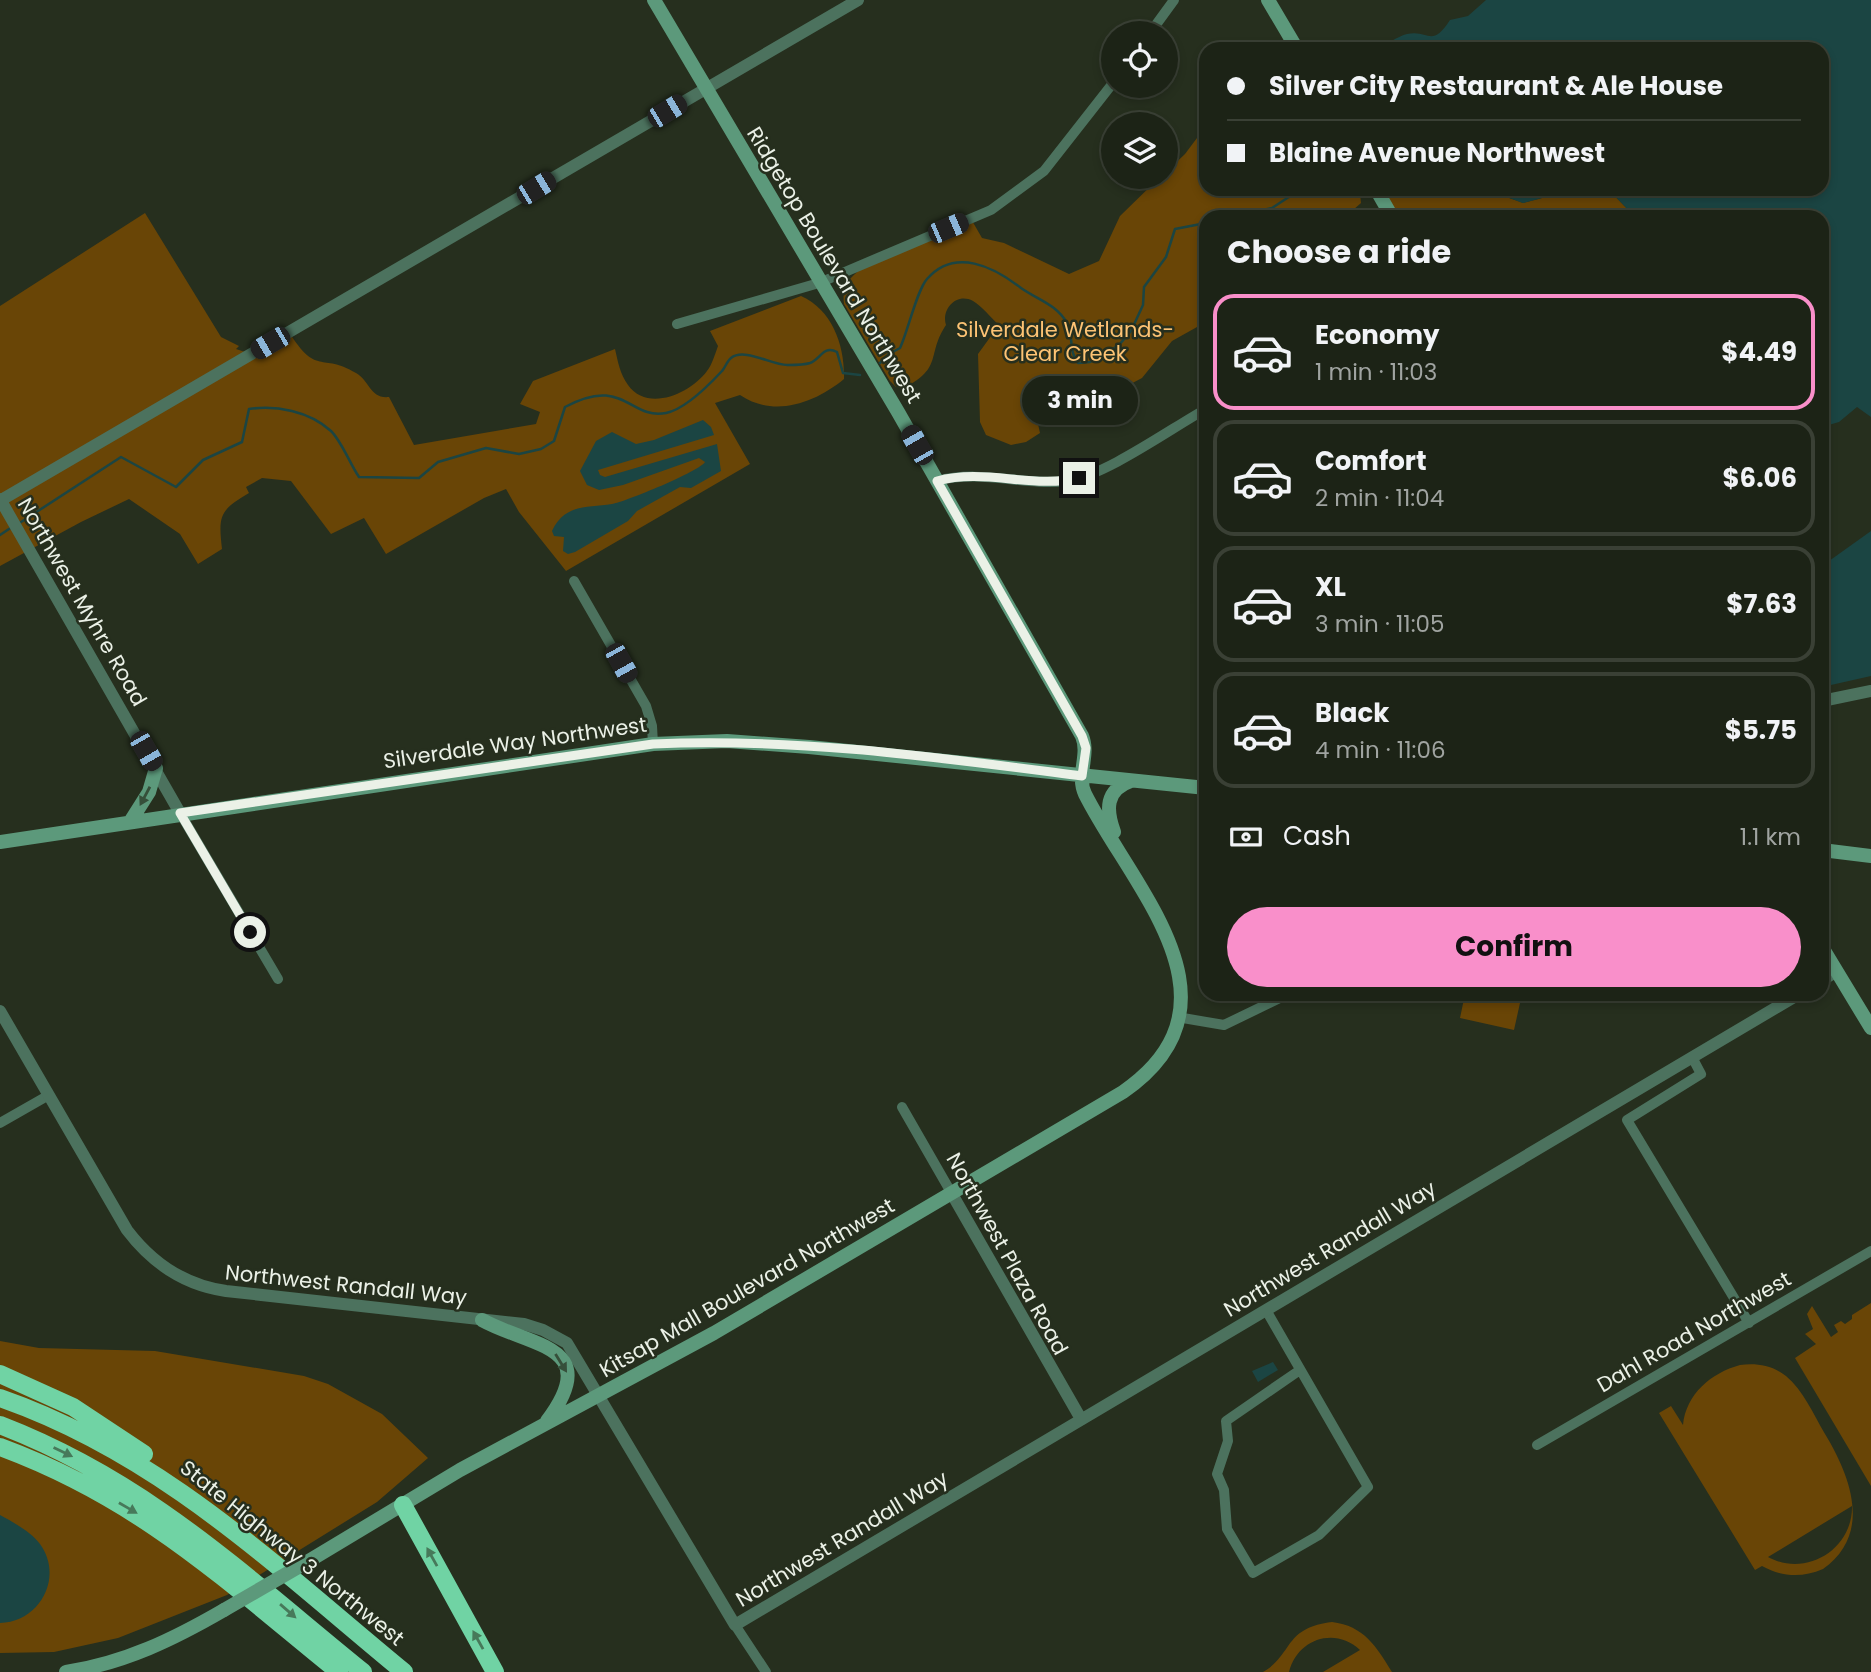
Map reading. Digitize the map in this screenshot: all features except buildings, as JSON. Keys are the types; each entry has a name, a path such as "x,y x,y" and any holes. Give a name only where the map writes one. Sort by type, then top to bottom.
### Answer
{"highway":[{"path":"0,1374 65,1403 121,1436 180,1481 240,1535"},
{"name":"State Highway 3 Northwest","path":"0,1398 37,1411 124,1453 240,1535 404,1672"},
{"path":"0,1425 72,1456 136,1492 237,1567 363,1672"},
{"path":"0,1447 74,1478 146,1519 235,1585 339,1672"},
{"path":"403,1505 495,1672"}],"main road":[{"name":"Ridgetop Boulevard Northwest","path":"654,0 937,481 1082,736 1086,748 1082,776"},
{"path":"1268,0 1293,42"},
{"name":"Silverdale Way Northwest","path":"0,842 653,744 727,741 809,747 1199,787"},
{"path":"130,822 149,792 156,768"},
{"name":"Kitsap Mall Boulevard Northwest","path":"66,1672 101,1665 148,1650 225,1610 544,1425 714,1334 1138,1082 1161,1056 1177,1017 1181,993 1176,955 1162,924 1085,794 1082,776"},
{"path":"1122,857 1108,809 1116,788 1132,781"},
{"path":"1829,851 1871,856"},
{"path":"1829,958 1871,1028"},
{"path":"482,1320 541,1343 565,1364 568,1383 566,1392 544,1425"}],"street":[{"path":"0,500 858,0"},
{"path":"1159,21 1174,0"},
{"path":"677,324 819,283 980,215 1013,196 1050,164 1101,98"},
{"path":"937,481 966,475 1050,482 1089,476 1199,413"},
{"name":"Northwest Myhre Road","path":"0,500 13,518 180,813 278,979"},
{"path":"574,581 646,706 651,721 653,744"},
{"path":"1829,700 1871,691"},
{"path":"1829,976 1837,971"},
{"path":"1177,1017 1224,1025 1274,1001"},
{"name":"Northwest Randall Way","path":"0,1011 127,1230 146,1252 178,1277 207,1288 226,1291 524,1324 558,1337 575,1353 598,1398 735,1625 1787,1001"},
{"path":"1692,1058 1701,1074 1628,1120 1749,1322"},
{"path":"0,1123 49,1095"},
{"name":"Northwest Plaza Road","path":"902,1107 1081,1419"},
{"name":"Dahl Road Northwest","path":"1537,1445 1871,1251"},
{"path":"1266,1310 1368,1487 1320,1535 1253,1573 1227,1529 1224,1490 1217,1474 1228,1441 1226,1421 1300,1370"},
{"path":"735,1625 766,1672"}],"green space":[{"name":"Silverdale Wetlands- Clear Creek","path":"1199,135 1199,196 1360,196 1361,203 1353,210 1199,210 1199,326 1172,341 1142,378 1083,409 1038,424 1040,433 1026,442 1011,445 986,435 980,422 978,354 999,325 973,301 961,299 951,304 930,367 925,374 904,388 896,387 890,381 844,304 846,285 861,269 890,251 971,219 982,238 1004,243 1069,274 1099,261 1120,216 1148,189 1178,189 1178,161"},
{"path":"1380,196 1504,196 1523,203 1550,196 1615,196 1628,210 1388,210"},
{"path":"145,213 221,337 239,346 236,349 251,354 289,332 298,346 313,359 356,373 378,395 389,397 414,445 536,424 540,412 520,404 533,381 615,349 623,377 636,393 647,398 669,397 691,386 707,371 718,346 710,331 801,296 821,310 835,331 842,354 844,379 820,395 794,405 767,406 740,395 715,403 750,464 566,571 519,512 506,489 484,498 386,554 364,518 331,534 291,481 262,478 246,487 249,493 232,504 223,515 220,528 222,549 198,564 180,534 129,499 0,566 0,306"},
{"path":"1464,1001 1520,1001 1514,1030 1460,1018"},
{"path":"1871,1303 1871,1486 1795,1358 1816,1344 1805,1334 1813,1329 1807,1314 1812,1306 1831,1337 1838,1332 1834,1325 1841,1321 1845,1324 1852,1319 1852,1315"},
{"path":"0,1341 39,1348 155,1351 304,1376 328,1384 382,1414 428,1458 377,1502 227,1595 118,1638 54,1652 0,1653"},
{"path":"1740,1365 1758,1365 1770,1367 1786,1376 1803,1395 1835,1452 1849,1488 1853,1506 1852,1523 1848,1540 1838,1555 1823,1569 1800,1575 1785,1574 1762,1566 1755,1570 1659,1413 1671,1406 1683,1425 1689,1404 1702,1386","holes":["1852,1506 1845,1535 1836,1547 1812,1561 1783,1563 1768,1557"]},
{"path":"1332,1622 1361,1633 1392,1672 1323,1672 1360,1650 1350,1643 1329,1638 1308,1644 1293,1661 1289,1672 1263,1672 1273,1665 1305,1630"}],"water":[{"path":"1486,0 1871,0 1871,417 1857,407 1839,422 1829,425 1829,210 1628,210 1615,196 1829,196 1829,42 1390,42 1414,33 1434,36 1444,29 1450,20 1468,16"},
{"path":"1504,196 1550,196 1523,203"},
{"path":"703,420 711,427 714,435 598,470 600,475 605,477 717,444 721,471 691,488 680,487 637,511 628,521 575,552 568,554 563,551 564,537 554,536 552,531 557,522 571,511 631,498 677,479 705,462 699,458 623,485 599,490 587,485 580,471 596,441 612,432 636,444 654,440"},
{"path":"1871,531 1871,676 1829,685 1829,561"},
{"path":"1273,1362 1278,1370 1258,1382 1252,1371"},
{"path":"0,1515 22,1528 40,1544 50,1570 44,1596 37,1606 14,1621 0,1623"}],"waterway":[{"path":"1263,210 1272,208 1290,196"},
{"path":"880,363 900,348 927,279 938,269 962,262 987,267 1052,307 1067,323 1073,353 1078,363 1090,362 1119,345 1131,331 1143,305 1144,287 1166,257 1175,229 1199,224"},
{"path":"18,524 121,457 176,487 203,460 242,442 249,409 292,411 322,424 339,441 359,477 419,478 438,462 486,448 519,454 541,449 554,441 565,407 585,398 600,395 624,401 643,411 674,411 697,396 730,359 737,355 782,365 799,365 810,363 825,351 832,350 837,352 843,373 860,375"},
{"path":"0,535 12,527"}],"route":[{"path":"250,932 180,813 653,744 691,742 727,741 809,747 1082,776 1086,748 1082,736 937,481 966,475 1050,482 1079,478"}]}
